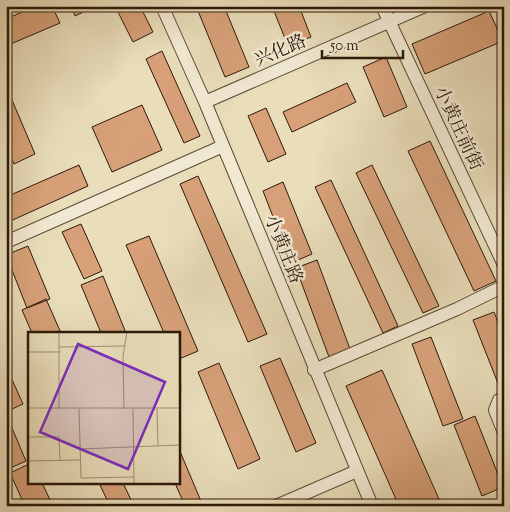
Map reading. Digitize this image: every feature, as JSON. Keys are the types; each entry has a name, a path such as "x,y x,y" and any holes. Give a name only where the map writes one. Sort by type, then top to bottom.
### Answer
{"street":[{"name":"小黄庄路","path":"162,6 205,102 314,370 372,506"},
{"name":"小黄庄前街","path":"382,6 504,265"},
{"name":"兴化路","path":"205,102 425,6"},
{"path":"6,242 223,146"},
{"path":"314,370 457,309 504,286"},
{"path":"504,398 499,400 495,410 504,433"},
{"path":"276,506 357,471"}],"building":[{"path":"36,6 52,6 60,23 6,46 6,19"},
{"path":"71,6 96,6 75,16"},
{"path":"115,6 140,6 153,32 133,42"},
{"path":"196,6 224,6 249,67 225,77"},
{"path":"272,6 299,6 311,37 288,46"},
{"path":"489,11 503,41 425,74 412,44"},
{"path":"162,51 200,136 184,143 146,59"},
{"path":"386,57 407,107 384,117 363,67"},
{"path":"347,83 356,102 292,132 283,112"},
{"path":"6,86 35,154 14,164 6,145"},
{"path":"142,105 162,150 112,172 92,127"},
{"path":"266,108 286,154 268,162 248,116"},
{"path":"430,141 496,281 474,291 408,151"},
{"path":"79,165 88,186 6,223 6,197"},
{"path":"372,165 439,306 423,313 356,173"},
{"path":"198,176 267,334 248,342 180,184"},
{"path":"331,180 398,326 383,333 315,187"},
{"path":"283,182 312,254 291,263 263,191"},
{"path":"81,224 102,271 84,279 62,232"},
{"path":"149,236 198,351 180,359 180,332 164,332 126,245"},
{"path":"28,246 50,299 27,308 6,255"},
{"path":"317,260 350,349 329,357 296,268"},
{"path":"103,276 126,332 101,332 81,285"},
{"path":"46,299 61,332 32,332 22,310"},
{"path":"494,312 504,337 504,390 501,391 473,320"},
{"path":"431,337 463,419 443,426 412,344"},
{"path":"280,358 316,443 296,452 260,366"},
{"path":"219,363 260,459 238,469 198,372"},
{"path":"6,366 23,404 10,410 6,402"},
{"path":"382,370 442,506 399,506 346,386"},
{"path":"6,414 26,461 6,470"},
{"path":"475,416 503,487 482,496 454,425"},
{"path":"180,451 203,506 185,506 175,484 180,484"},
{"path":"28,464 28,484 42,484 53,506 25,506 10,473"},
{"path":"99,484 123,484 134,506 110,506"}]}
